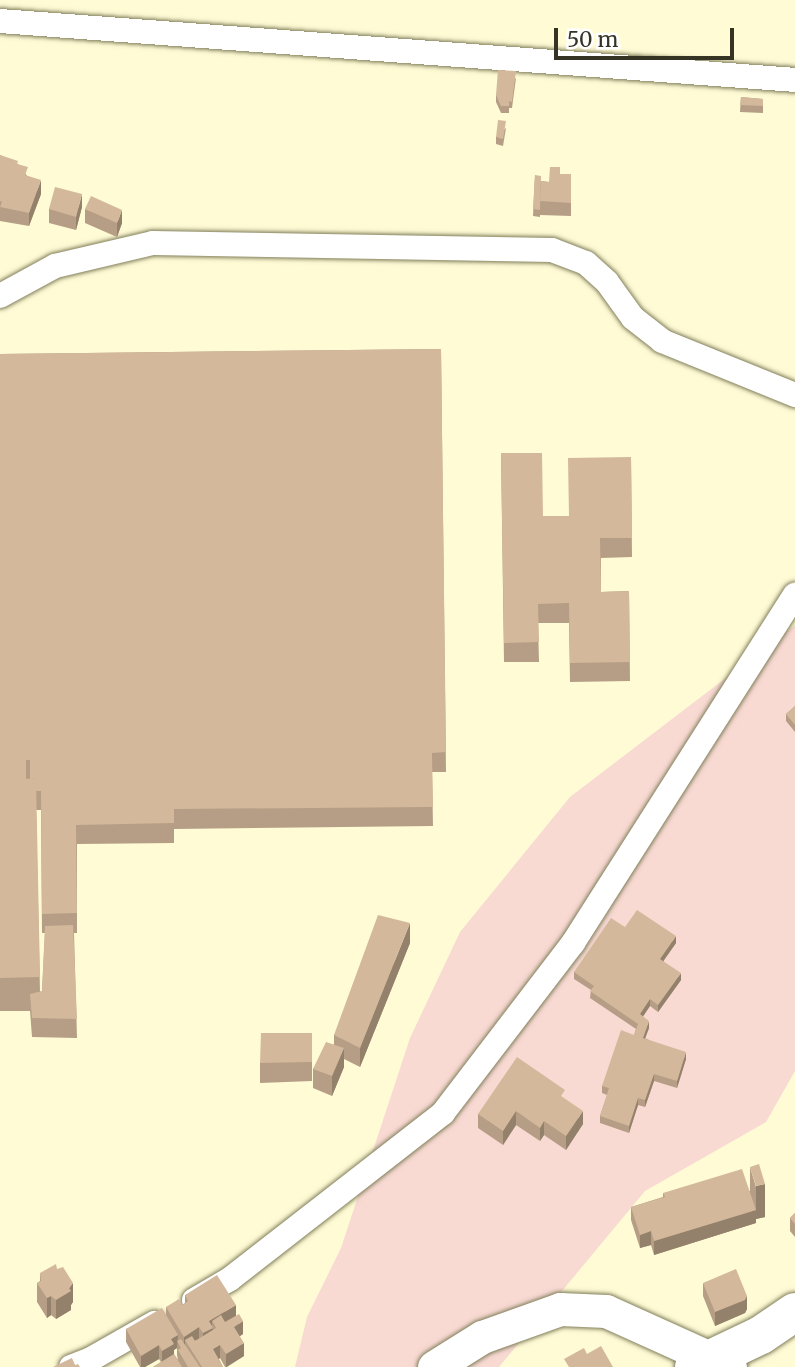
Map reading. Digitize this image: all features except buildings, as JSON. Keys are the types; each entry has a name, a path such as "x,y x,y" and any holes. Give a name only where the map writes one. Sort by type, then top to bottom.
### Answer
{"highway":[{"path":"712,1364 795,1312"}],"street":[{"path":"0,21 795,80"},
{"path":"0,296 55,265 153,243 552,250 586,263 607,282 633,318 662,341 688,354 795,395"},
{"path":"71,1367 91,1359 230,1279 443,1113 573,943 795,594"},
{"path":"434,1367 482,1337 560,1309 606,1311 712,1364"}],"shaded area":[{"path":"795,625 795,1071 766,1122 645,1191 499,1367 295,1367 307,1317 341,1248 410,1038 460,932 570,797"}]}
